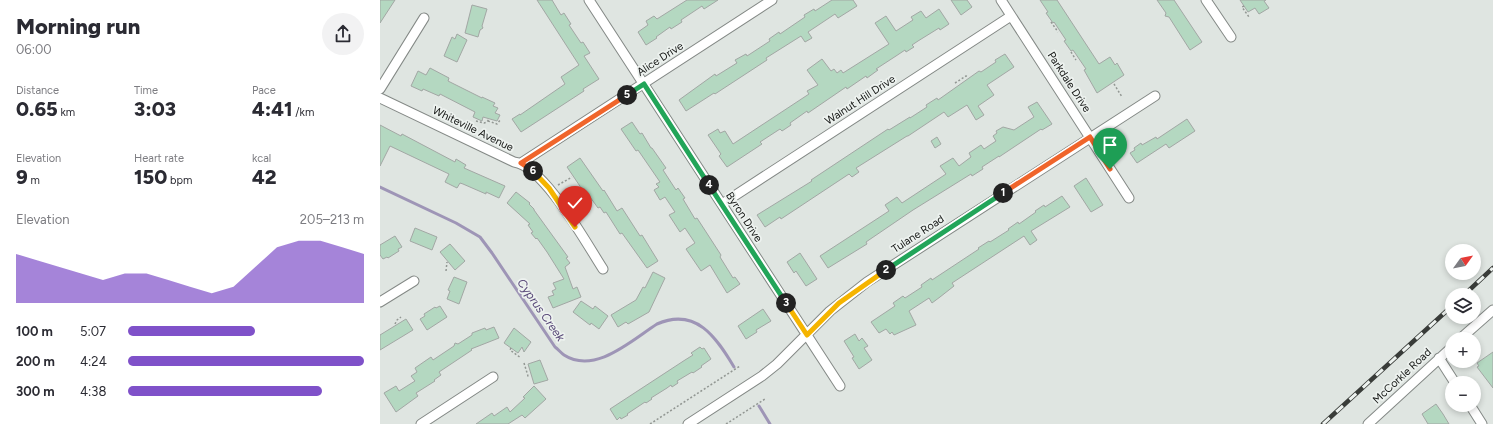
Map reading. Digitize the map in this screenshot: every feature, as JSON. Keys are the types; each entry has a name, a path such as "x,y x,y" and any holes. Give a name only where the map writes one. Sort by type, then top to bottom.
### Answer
{"street":[{"name":"Byron Drive","path":"589,0 840,386"},
{"name":"Alice Drive","path":"521,163 772,0"},
{"name":"Parkdale Drive","path":"1001,0 1129,198"},
{"path":"1206,0 1231,37"},
{"name":"Walnut Hill Drive","path":"722,204 1011,16"},
{"path":"380,89 424,18"},
{"name":"Tulane Road","path":"692,423 762,376 777,364 839,303 867,282 1154,96"},
{"name":"Whiteville Avenue","path":"380,98 514,162 521,163 536,174 549,188 603,269"},
{"path":"380,302 414,281"},
{"path":"1468,332 1493,310"},
{"name":"McCorkle Road","path":"1368,424 1445,352"},
{"path":"1439,358 1451,376"},
{"path":"421,424 493,378"},
{"path":"1474,412 1482,424"}],"path":[{"path":"1244,6 1242,7 1248,17"},
{"path":"1051,22 1058,32"},
{"path":"1071,52 1076,60"},
{"path":"955,83 966,76 968,77"},
{"path":"1114,84 1122,97"},
{"path":"476,121 484,124 488,120 497,124 501,119"},
{"path":"558,186 572,177"},
{"path":"446,271 448,262"},
{"path":"395,324 401,317"},
{"path":"511,348 510,350 520,358"},
{"path":"524,363 528,376 530,376"},
{"path":"650,424 740,366"},
{"path":"726,424 765,399"}],"building":[{"path":"380,0 395,0 380,23"},
{"path":"537,0 552,0 561,15 564,13 571,24 569,25 590,53 584,56 599,79 583,89 584,91 521,132 512,119 565,84 561,77 579,65"},
{"path":"687,0 718,0 704,9 702,6 681,20 682,22 671,29 670,27 646,45 638,32 648,25 646,21 654,16 657,19"},
{"path":"832,0 853,0 857,6 838,18 835,14 808,32 812,38 805,42 801,36 766,58 767,60 715,94 714,93 686,111 679,100 715,74 716,76 737,63 735,60 746,54 747,56 770,41 769,39 779,32 780,34 805,17 804,15 814,9 815,11"},
{"path":"951,0 967,0 972,7 961,15"},
{"path":"1040,0 1057,0 1099,64 1110,57 1115,65 1117,63 1124,75 1097,93 1084,70 1086,69 1073,50 1071,51 1064,41 1066,40 1046,13 1048,12"},
{"path":"1157,0 1174,0 1202,42 1190,50 1169,17 1165,16 1166,13"},
{"path":"1240,0 1266,0 1264,1 1269,8 1259,14 1255,8 1248,12"},
{"path":"472,5 487,9 482,26 483,28 480,30 478,37 465,33"},
{"path":"939,9 949,24 940,30 939,28 918,41 912,45 914,47 906,52 905,50 876,69 878,70 867,78 866,76 847,89 846,87 808,113 807,111 790,123 791,125 782,131 780,129 760,142 762,144 727,167 719,156 721,154 708,135 718,129 720,133 725,131 733,144 809,94 807,91 818,85 807,70 822,59 831,71 834,69 837,73 841,70 843,73 889,44 875,23 886,16 896,31 913,20 911,17 921,11 926,18"},
{"path":"457,34 467,40 457,62 444,56 452,37 455,39"},
{"path":"1005,54 1014,67 987,85 994,95 978,106 984,115 976,120 967,105 948,117 944,112 856,168 859,172 852,177 849,174 781,219 780,217 765,227 757,215 812,181 811,180 888,129 889,130 910,118 927,107 926,105 937,98 938,100 979,71 981,72 996,62 995,60"},
{"path":"430,68 449,78 448,81 495,103 493,106 498,108 495,113 500,115 497,121 483,117 482,121 473,117 475,112 440,94 439,96 423,89 422,91 411,86 418,71 426,75"},
{"path":"1037,102 1052,124 1042,130 1041,129 982,167 983,169 972,176 971,174 913,210 866,242 867,244 828,268 820,256 889,211 885,205 897,197 902,203 946,174 940,166 953,158 959,166 971,157 969,153 981,145 984,149 996,141 993,136 997,133 996,131 1003,127 1014,130 1034,117 1028,107"},
{"path":"1187,119 1195,131 1169,148 1166,144 1137,163 1130,153 1135,150 1134,148 1141,143 1142,145 1156,137 1157,139"},
{"path":"632,122 640,134 642,133 666,168 663,170 676,190 678,188 685,198 683,199 695,219 697,218 721,255 720,257 733,278 735,277 740,284 727,293 710,265 701,271 686,249 695,243 685,228 680,232 669,215 675,212 665,197 660,200 654,190 659,187 656,184 660,182 638,150 636,151 621,129"},
{"path":"380,125 401,136 402,134 455,162 456,159 466,165 464,168 505,186 499,198 460,183 457,188 445,182 449,174 390,146 380,166"},
{"path":"937,137 941,144 935,148 931,141"},
{"path":"580,158 603,191 604,190 617,211 622,208 640,236 642,235 658,261 647,268 622,233 620,234 606,212 604,213 600,207 598,208 590,197 588,198 567,167"},
{"path":"1086,178 1103,205 1091,212 1074,186"},
{"path":"516,192 530,203 529,204 568,257 566,258 570,263 565,267 573,289 577,287 581,297 553,308 548,297 554,295 552,291 556,289 553,283 564,279 537,238 536,239 531,233 533,232 528,225 530,224 507,203"},
{"path":"1062,196 1070,207 1031,231 1037,240 1030,245 1024,236 952,283 954,286 932,303 929,298 909,311 916,325 894,335 892,332 890,334 886,329 879,333 871,322 895,306 893,303 903,296 905,298 922,287 921,285 931,278 932,280 979,249 978,248 1009,230 1008,229 1018,222 1019,224 1044,205 1045,207"},
{"path":"415,228 437,237 432,250 410,241"},
{"path":"395,236 402,247 398,249 399,251 388,258 383,259 380,255 380,245"},
{"path":"450,244 465,261 455,270 440,252"},
{"path":"800,253 817,279 806,286 796,271 794,273 787,262"},
{"path":"653,272 665,278 649,312 628,324 626,322 618,327 611,315 636,300 643,287 645,288"},
{"path":"454,277 467,282 459,304 447,299 450,291 448,290"},
{"path":"581,301 593,309 595,306 608,316 599,329 591,323 590,325 573,312"},
{"path":"440,306 447,317 427,330 420,319 425,316 424,314 435,307"},
{"path":"763,309 771,321 756,330 757,332 746,339 738,326"},
{"path":"406,319 413,330 380,350 380,335"},
{"path":"494,327 499,338 471,349 472,350 439,372 441,375 434,380 435,381 416,393 418,396 396,412 384,393 396,386 399,391 415,381 411,376 417,372 415,368 431,357 433,360 454,346 455,343 458,344 472,335 472,333 485,328 486,330"},
{"path":"514,328 531,342 524,352 522,347 518,353 504,343"},
{"path":"855,334 859,341 862,338 868,346 864,348 872,360 859,369 852,358 854,357 844,341"},
{"path":"700,347 702,349 704,348 711,359 701,366 702,367 677,381 678,383 672,387 671,385 646,403 645,402 627,414 628,415 621,419 620,417 617,420 610,409 693,355 691,353"},
{"path":"1493,352 1493,388 1478,368 1481,368 1481,360"},
{"path":"540,360 548,380 534,384 528,364"},
{"path":"534,386 546,399 525,418 522,415 508,424 476,424 492,413 494,416 507,407 510,412 525,398 523,397"},
{"path":"1436,404 1449,424 1428,424 1422,414"}],"waterway":[{"name":"Cyprus Creek","path":"380,187 456,223 480,237 555,347 564,355 576,360 588,361 600,358 625,346 657,324 671,320 683,319 694,322 712,336 720,345 734,367"},
{"name":"Cyprus Creek","path":"759,406 770,424"}],"railway":[{"path":"1472,288 1493,268"},
{"path":"1323,424 1445,312"}],"route":[{"path":"575,227 549,188 536,174 521,163 644,84 807,335 839,303 867,282 1090,137 1110,169"}]}
